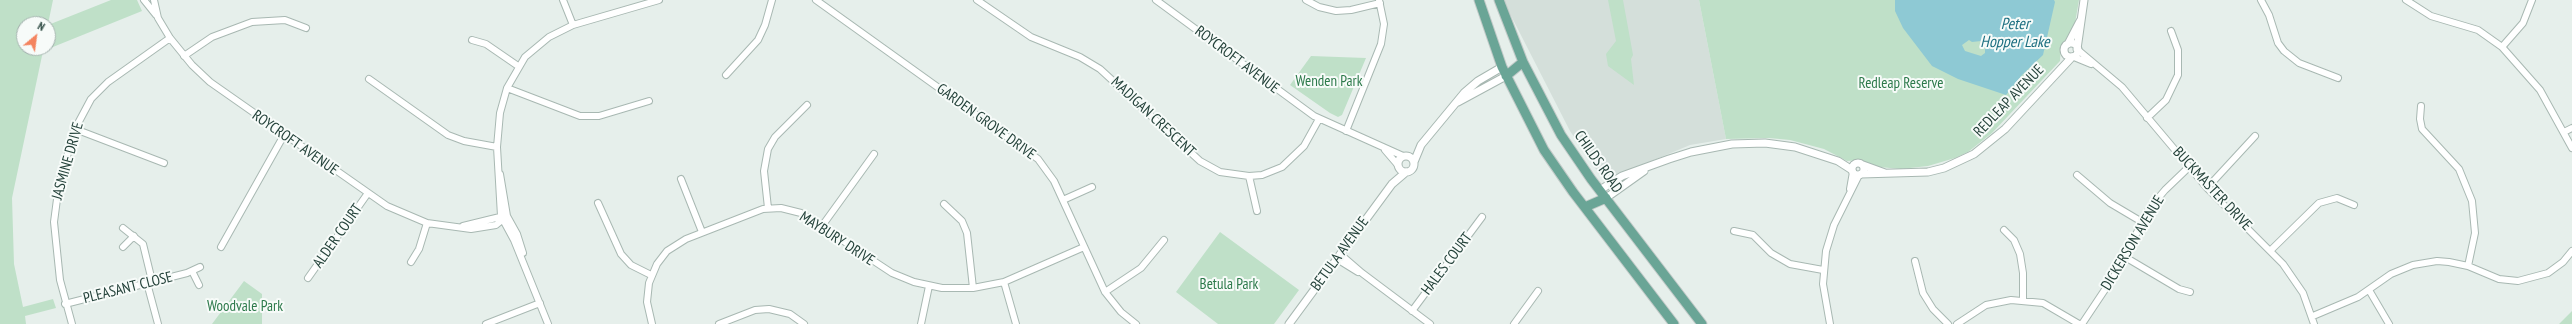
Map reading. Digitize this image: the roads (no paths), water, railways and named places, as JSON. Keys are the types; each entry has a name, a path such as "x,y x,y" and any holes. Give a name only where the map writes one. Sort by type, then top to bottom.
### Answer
{"main road":[{"path":"1479,0 1504,72 1544,150 1584,207 1674,324"},
{"name":"CHILDS ROAD","path":"1499,0 1523,62 1562,135 1600,190 1702,324"},
{"path":"1504,72 1523,62"},
{"path":"1584,207 1600,190"},
{"path":"1584,207 1606,198"}],"street":[{"name":"ROYCROFT AVENUE","path":"144,0 184,56 219,89 396,212 427,223 459,227 504,218"},
{"name":"ROYCROFT AVENUE","path":"154,0 158,18"},
{"path":"563,0 570,26"},
{"path":"548,324 529,273 504,218 497,165 497,147 500,113 507,88 518,66 539,43 570,26 659,0"},
{"path":"726,75 758,40 765,25 772,0"},
{"name":"GARDEN GROVE DRIVE","path":"816,0 1031,154 1050,174 1106,292 1121,312 1136,324"},
{"name":"MADIGAN CRESCENT","path":"977,0 1031,37 1080,58 1100,70 1207,166 1229,174 1249,176 1272,172 1291,160 1304,146 1319,119"},
{"name":"ROYCROFT AVENUE","path":"1156,0 1319,119 1384,149 1405,156"},
{"path":"1306,0 1319,7 1336,10 1351,10 1380,1 1384,24 1381,44 1346,131"},
{"path":"2083,16 2064,49 2064,53 2073,57 2078,49 2083,16 2084,0"},
{"path":"2261,0 2269,15 2276,38 2284,50 2299,63 2338,78"},
{"path":"2406,0 2432,16 2478,30 2502,47 2536,85 2572,148"},
{"path":"2502,47 2523,23 2532,0"},
{"path":"184,56 212,37 252,22 285,20 306,28"},
{"path":"2147,118 2166,100 2178,75 2178,50 2171,31"},
{"name":"JASMINE DRIVE","path":"72,324 65,304 55,240 55,208 61,173 74,129 91,99 108,82 170,38"},
{"path":"472,40 486,44 518,66"},
{"path":"2068,44 2074,44 2078,49"},
{"name":"BUCKMASTER DRIVE","path":"2078,49 2122,87 2207,188 2270,251 2297,282 2314,324"},
{"name":"REDLEAP AVENUE","path":"2057,72 2064,53"},
{"name":"BUCKMASTER DRIVE","path":"2073,57 2095,65"},
{"name":"REDLEAP AVENUE","path":"1856,171 1889,174 1928,172 1949,166 1974,154 2005,129 2057,72 2073,57"},
{"path":"1421,145 1414,162 1405,156 1421,145 1471,86 1504,72"},
{"path":"369,79 448,135 464,141 497,147"},
{"path":"507,88 580,116 599,116 649,101"},
{"path":"768,208 764,171 768,149 780,131 807,105"},
{"path":"2421,106 2420,119 2422,129 2459,169 2472,200 2475,232 2468,266"},
{"path":"2564,132 2572,128"},
{"path":"74,129 164,163"},
{"path":"221,247 284,135"},
{"path":"2207,188 2256,136"},
{"path":"1600,190 1622,176 1691,152 1748,143 1795,147 1838,161 1856,171 1849,195 1830,236 1823,270 1825,303 1830,324"},
{"name":"ROYCROFT AVENUE","path":"1384,149 1398,166"},
{"path":"822,226 874,154"},
{"name":"BETULA AVENUE","path":"1392,184 1398,166 1405,156"},
{"name":"BETULA AVENUE","path":"1289,324 1392,184 1406,172 1413,169 1414,162"},
{"name":"REDLEAP AVENUE","path":"1856,171 1864,169 1863,165 1889,174"},
{"path":"1398,166 1406,172"},
{"path":"1606,198 1650,167"},
{"name":"DICKERSON AVENUE","path":"2082,324 2125,257 2142,222 2164,190 2189,167"},
{"path":"2077,175 2105,199 2142,222"},
{"path":"1249,176 1257,211"},
{"path":"682,179 702,232"},
{"path":"1063,200 1092,187"},
{"name":"ALDER COURT","path":"308,278 368,193"},
{"path":"2270,251 2319,203 2337,198 2354,205"},
{"path":"598,203 620,254 631,265 651,275"},
{"path":"944,204 962,221 967,232 973,288"},
{"name":"MAYBURY DRIVE","path":"652,324 647,302 651,275 662,257 674,245 702,232 768,208 793,210 807,216 881,268 902,278 929,286 973,288 1004,282 1084,247"},
{"name":"HALES COURT","path":"1412,311 1482,217"},
{"path":"411,262 419,250 427,223"},
{"path":"123,228 143,244 158,324"},
{"path":"2004,230 2014,240 2020,254 2023,273 2023,300"},
{"path":"1734,231 1753,235 1777,257 1790,264 1823,270"},
{"path":"123,246 134,236"},
{"path":"1106,292 1141,268 1164,240"},
{"path":"2312,316 2342,305 2369,290 2391,274 2413,265 2437,261 2468,266 2499,279 2528,280 2556,268 2572,251"},
{"path":"1338,257 1430,324"},
{"path":"2125,257 2179,290 2190,292"},
{"path":"1914,261 1923,293 1933,309 1948,324"},
{"name":"PLEASANT CLOSE","path":"65,304 192,271 200,267"},
{"name":"PLEASANT CLOSE","path":"192,271 199,285"},
{"path":"1004,282 1016,324"},
{"path":"921,324 929,286"},
{"path":"2369,290 2388,324"},
{"path":"1514,324 1538,291"},
{"path":"1957,324 1986,305 2011,300 2023,300 2052,307 2079,324"},
{"path":"486,324 540,303"},
{"path":"719,324 755,310 769,309 790,314 804,324"}],"water":[{"name":"Peter Hopper Lake","path":"1895,0 2054,0 2055,2 2043,55 2022,75 2006,95 1958,79 1932,66 1903,28 1895,11","holes":["1969,40 1972,42 1981,41 1985,48 1985,53 1981,56 1965,51 1962,45"]}],"park label":[{"name":"Wenden Park","path":"1329,82"},
{"name":"Redleap Reserve","path":"1901,84"},
{"name":"Betula Park","path":"1229,285"},
{"name":"Woodvale Park","path":"245,307"}]}
